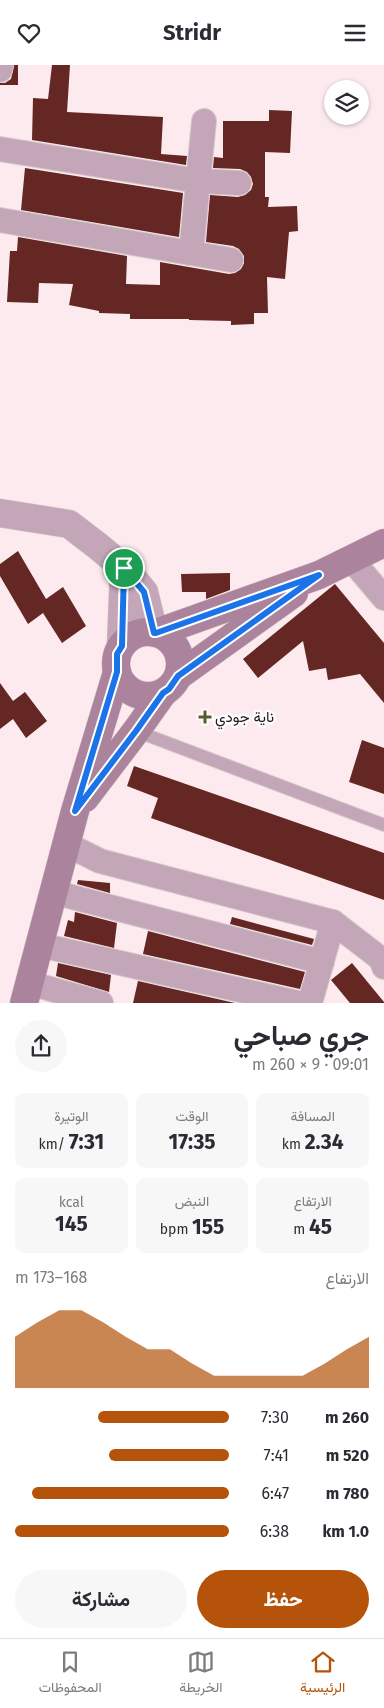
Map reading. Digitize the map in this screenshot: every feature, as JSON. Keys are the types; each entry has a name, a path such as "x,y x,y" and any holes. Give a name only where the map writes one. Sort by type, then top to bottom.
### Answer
{"main road":[{"path":"155,633 319,575 384,543"},
{"path":"119,659 121,681 127,688 144,696 154,696 319,575"},
{"path":"27,993 75,811 119,659 128,639 136,634 146,632 166,637 179,654 180,665 170,684 75,811"}],"street":[{"path":"0,70 1,65"},
{"path":"190,253 204,121"},
{"path":"0,149 198,181 240,183"},
{"path":"0,220 231,260"},
{"path":"0,513 69,524 99,547 124,568 144,592 155,633"},
{"path":"351,559 384,597"},
{"path":"119,659 124,568"},
{"path":"66,844 100,861 333,922 383,961"},
{"path":"53,892 322,963"},
{"path":"310,1003 333,922"},
{"path":"40,945 298,1003"},
{"path":"27,993 101,1003"}],"lane":[{"path":"136,731 384,825"}],"building":[{"path":"14,65 18,65 18,85 0,85 0,83 5,83 11,79"},
{"path":"52,65 70,65 67,112 163,117 161,154 187,156 186,165 32,140 33,98 48,99"},
{"path":"269,110 292,111 290,153 265,152 265,197 269,197 268,207 297,206 298,231 289,232 285,279 267,277 268,313 254,313 254,324 231,325 231,321 189,319 130,319 130,314 99,313 99,311 69,305 73,284 39,283 38,303 7,302 10,251 17,251 18,237 127,256 126,284 160,285 160,262 229,274 241,269 244,263 244,256 239,249 233,246 206,242 210,195 238,197 245,195 251,190 253,184 247,172 240,169 213,168 214,157 223,158 223,121 269,121"},
{"path":"25,168 183,193 179,237 21,210"},
{"path":"18,551 46,599 63,587 86,626 62,643 43,613 28,624 0,576 0,564"},
{"path":"230,573 230,590 206,599 206,592 182,592 181,574"},
{"path":"335,584 384,643 384,703 360,674 328,680 326,668 309,671 303,641 258,678 243,659"},
{"path":"0,683 13,701 25,692 47,721 26,738 13,719 0,729"},
{"path":"362,740 384,748 384,794 349,782"},
{"path":"134,766 384,853 384,900 151,818 158,798 127,786"},
{"path":"78,880 110,883 110,893 77,884"},
{"path":"75,912 117,923 114,948 64,936 68,920 74,922"},
{"path":"232,917 314,939 312,945 230,924"},
{"path":"148,931 305,972 300,989 143,954"},
{"path":"58,963 111,975 109,992 56,976"},
{"path":"352,963 384,1003 350,1003 331,980"},
{"path":"138,981 235,1003 133,1003"}],"place":[{"name":"ناية جودي","path":"205,717"}],"route":[{"path":"124,568 144,592 154,633 319,575 178,676 169,689 163,693 75,811 117,672 117,654 122,646 124,568"}]}
